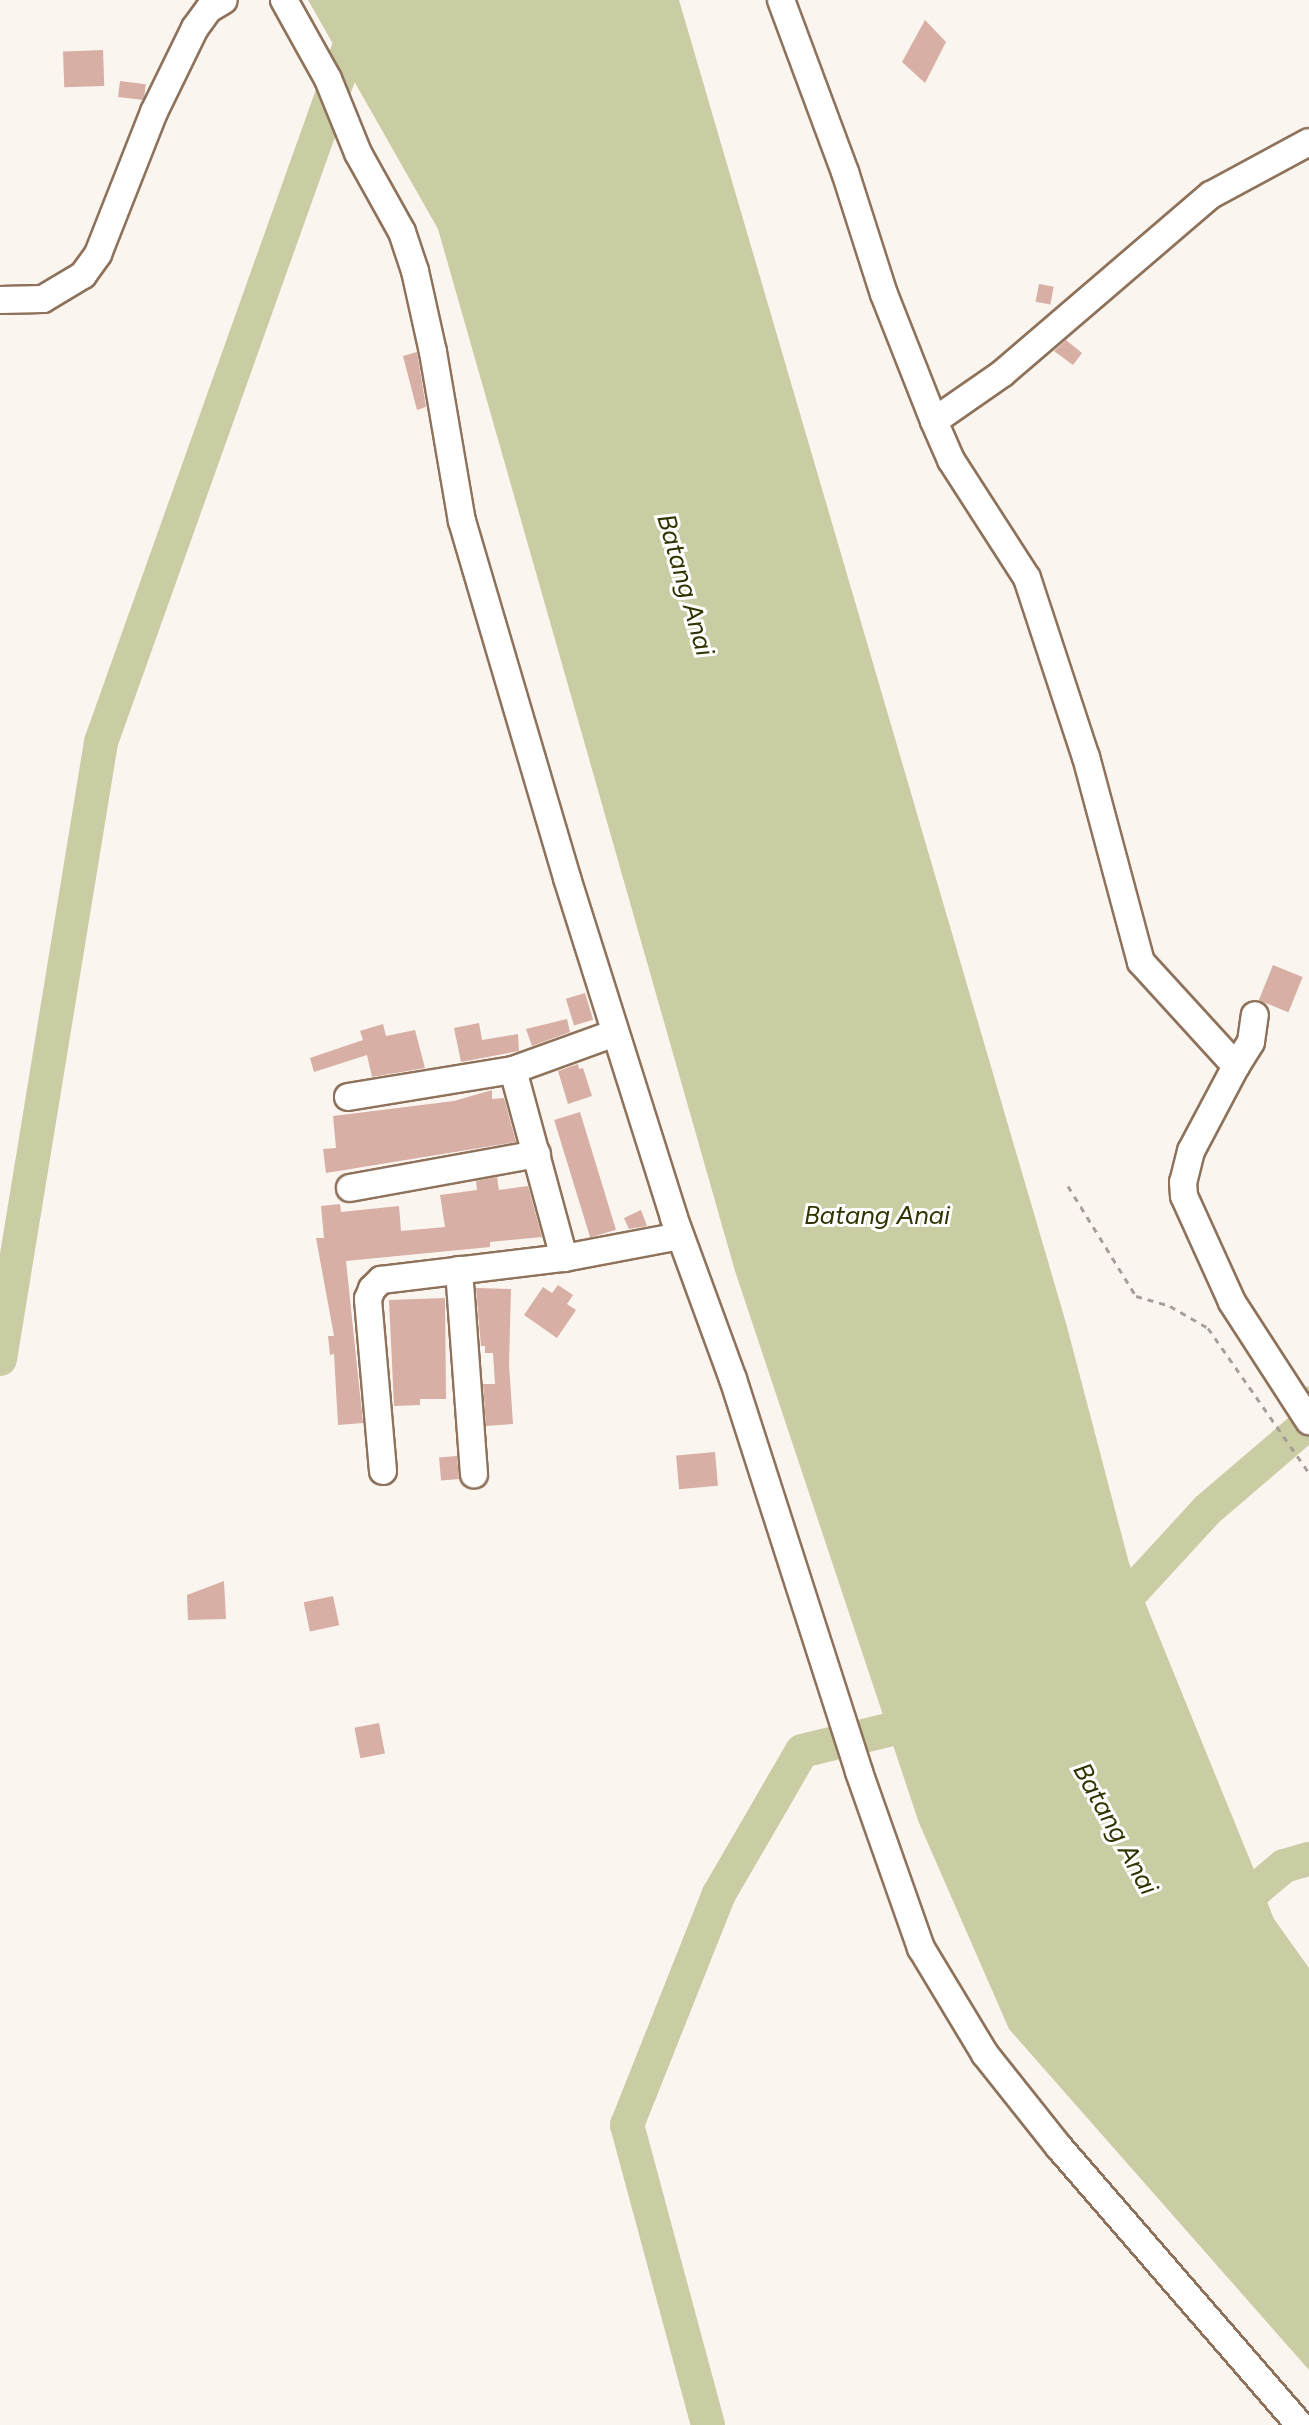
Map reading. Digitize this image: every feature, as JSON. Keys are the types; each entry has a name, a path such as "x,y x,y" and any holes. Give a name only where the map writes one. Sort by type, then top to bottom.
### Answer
{"street":[{"path":"0,300 43,299 83,275 98,254 154,112 195,28 209,9 224,0"},
{"path":"284,0 328,79 358,153 402,232 415,271 433,352 462,521 615,1033 680,1236 733,1379 859,1772 921,1948 985,2054 1087,2180 1300,2425"},
{"path":"781,0 845,172 884,294 934,421 951,460 1027,578 1086,757 1141,962 1150,976 1236,1066"},
{"path":"934,421 1003,373 1211,195 1309,142"},
{"path":"1255,1015 1251,1042 1191,1151 1183,1182 1184,1196 1232,1302 1309,1421"},
{"path":"348,1097 513,1070 615,1033"},
{"path":"513,1070 564,1258"},
{"path":"350,1188 537,1154"},
{"path":"383,1471 368,1299 381,1280 564,1258 680,1236"},
{"path":"459,1270 474,1474"}],"path":[{"path":"1068,1186 1136,1296 1170,1306 1208,1328 1309,1473"}],"water":[{"name":"Batang Anai","path":"308,0 679,0 1066,1323 1129,1563 1274,1919 1309,1968 1309,2370 1009,2029 919,1823 735,1271 438,229"}],"building":[{"path":"925,20 946,42 925,83 902,62"},
{"path":"103,50 104,86 64,87 63,51"},
{"path":"120,81 146,84 144,100 118,97"},
{"path":"1039,284 1054,287 1050,305 1036,302"},
{"path":"1066,340 1082,353 1073,365 1054,351"},
{"path":"417,352 426,407 417,410 403,356"},
{"path":"1273,965 1303,977 1288,1012 1259,1000"},
{"path":"585,993 593,1020 574,1026 566,999"},
{"path":"567,1019 570,1032 532,1046 526,1029"},
{"path":"479,1023 482,1040 518,1034 519,1051 461,1062 454,1028"},
{"path":"383,1024 386,1036 415,1030 425,1068 372,1077 367,1055 314,1072 310,1058 363,1040 360,1031"},
{"path":"578,1064 579,1069 583,1068 592,1096 568,1104 558,1071"},
{"path":"492,1090 492,1099 504,1098 516,1142 326,1173 323,1149 336,1148 333,1116 454,1101"},
{"path":"580,1112 616,1230 590,1238 554,1120"},
{"path":"497,1177 499,1190 528,1186 542,1237 490,1242 490,1247 346,1261 363,1423 338,1425 334,1354 330,1355 328,1336 334,1336 316,1238 324,1238 321,1206 340,1204 341,1212 399,1206 401,1231 445,1227 440,1195 477,1190 476,1181"},
{"path":"641,1210 647,1226 629,1229 624,1218"},
{"path":"558,1285 573,1295 567,1304 576,1310 557,1338 524,1315 543,1287 552,1293"},
{"path":"476,1288 511,1289 509,1364 513,1424 486,1426 483,1384 495,1384 493,1353 485,1353 485,1346 481,1346"},
{"path":"445,1298 446,1399 420,1399 420,1405 394,1406 389,1300"},
{"path":"715,1452 718,1486 679,1489 676,1455"},
{"path":"457,1456 459,1479 441,1480 439,1458"},
{"path":"224,1581 226,1619 188,1620 187,1595"},
{"path":"333,1596 339,1625 310,1632 304,1602"},
{"path":"379,1723 385,1753 360,1758 354,1728"}],"waterway":[{"path":"0,1359 101,742 366,0"},
{"path":"1106,1620 1207,1510 1304,1427 1309,1404"},
{"path":"708,2425 627,2125 719,1894 802,1751 933,1719"},
{"path":"1226,1915 1284,1866 1309,1859"}]}
